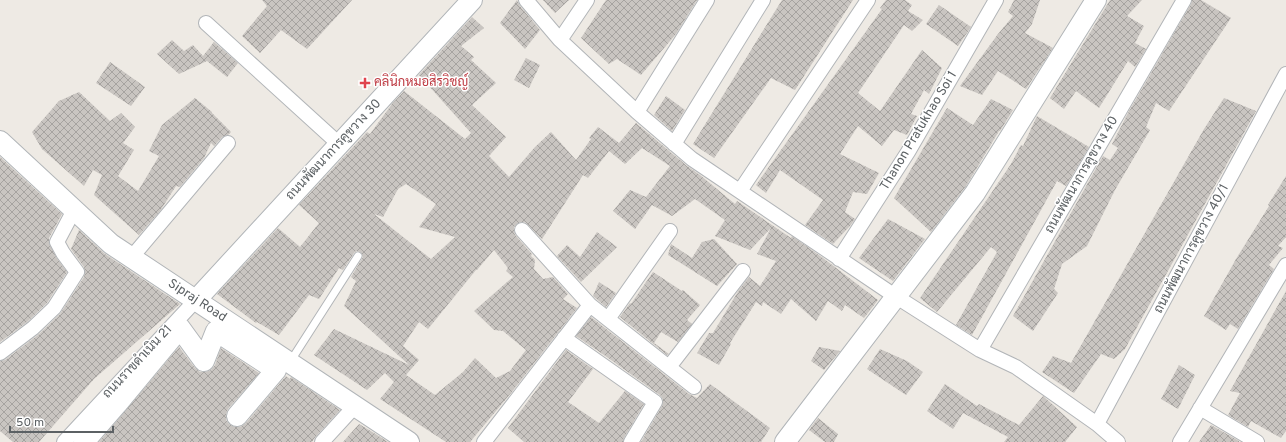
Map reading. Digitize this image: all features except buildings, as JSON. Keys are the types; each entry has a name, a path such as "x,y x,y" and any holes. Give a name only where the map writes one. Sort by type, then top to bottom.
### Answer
{"street":[{"name":"ถนนพัฒนาการคูขวาง 30","path":"196,300 472,0"},
{"path":"526,0 560,40 637,112 692,159 896,297 980,350 1016,367 1097,424 1118,442"},
{"path":"560,40 587,0"},
{"path":"637,112 707,0"},
{"path":"674,144 762,0"},
{"path":"740,191 868,0"},
{"name":"Thanon Pratukhao Soi 1","path":"839,259 908,152 996,0"},
{"path":"785,442 975,193 1096,0"},
{"name":"ถนนพัฒนาการคูขวาง 40","path":"980,350 1184,0"},
{"path":"206,23 339,144"},
{"name":"ถนนพัฒนาการคูขวาง 40/1","path":"1097,424 1286,74"},
{"name":"Sipraj Road","path":"0,142 111,244 409,442"},
{"path":"131,258 228,144"},
{"path":"0,353 33,328 54,308 77,272 57,242 74,210"},
{"path":"522,230 590,305 694,387"},
{"path":"608,319 670,231"},
{"path":"1180,442 1286,265"},
{"path":"669,367 743,271"},
{"name":"ถนนราขดำเนิน 21","path":"64,442 196,300"},
{"path":"484,442 590,305"},
{"path":"84,442 180,328 204,361 216,331 276,370 240,416"},
{"path":"564,338 656,402 631,442"},
{"path":"240,416 290,363"},
{"path":"322,442 355,406"},
{"path":"1200,408 1257,442"}],"lane":[{"path":"290,363 358,256"}],"place":[{"name":"คลินิกหมอสิรวิชญ์","path":"365,83"}]}
